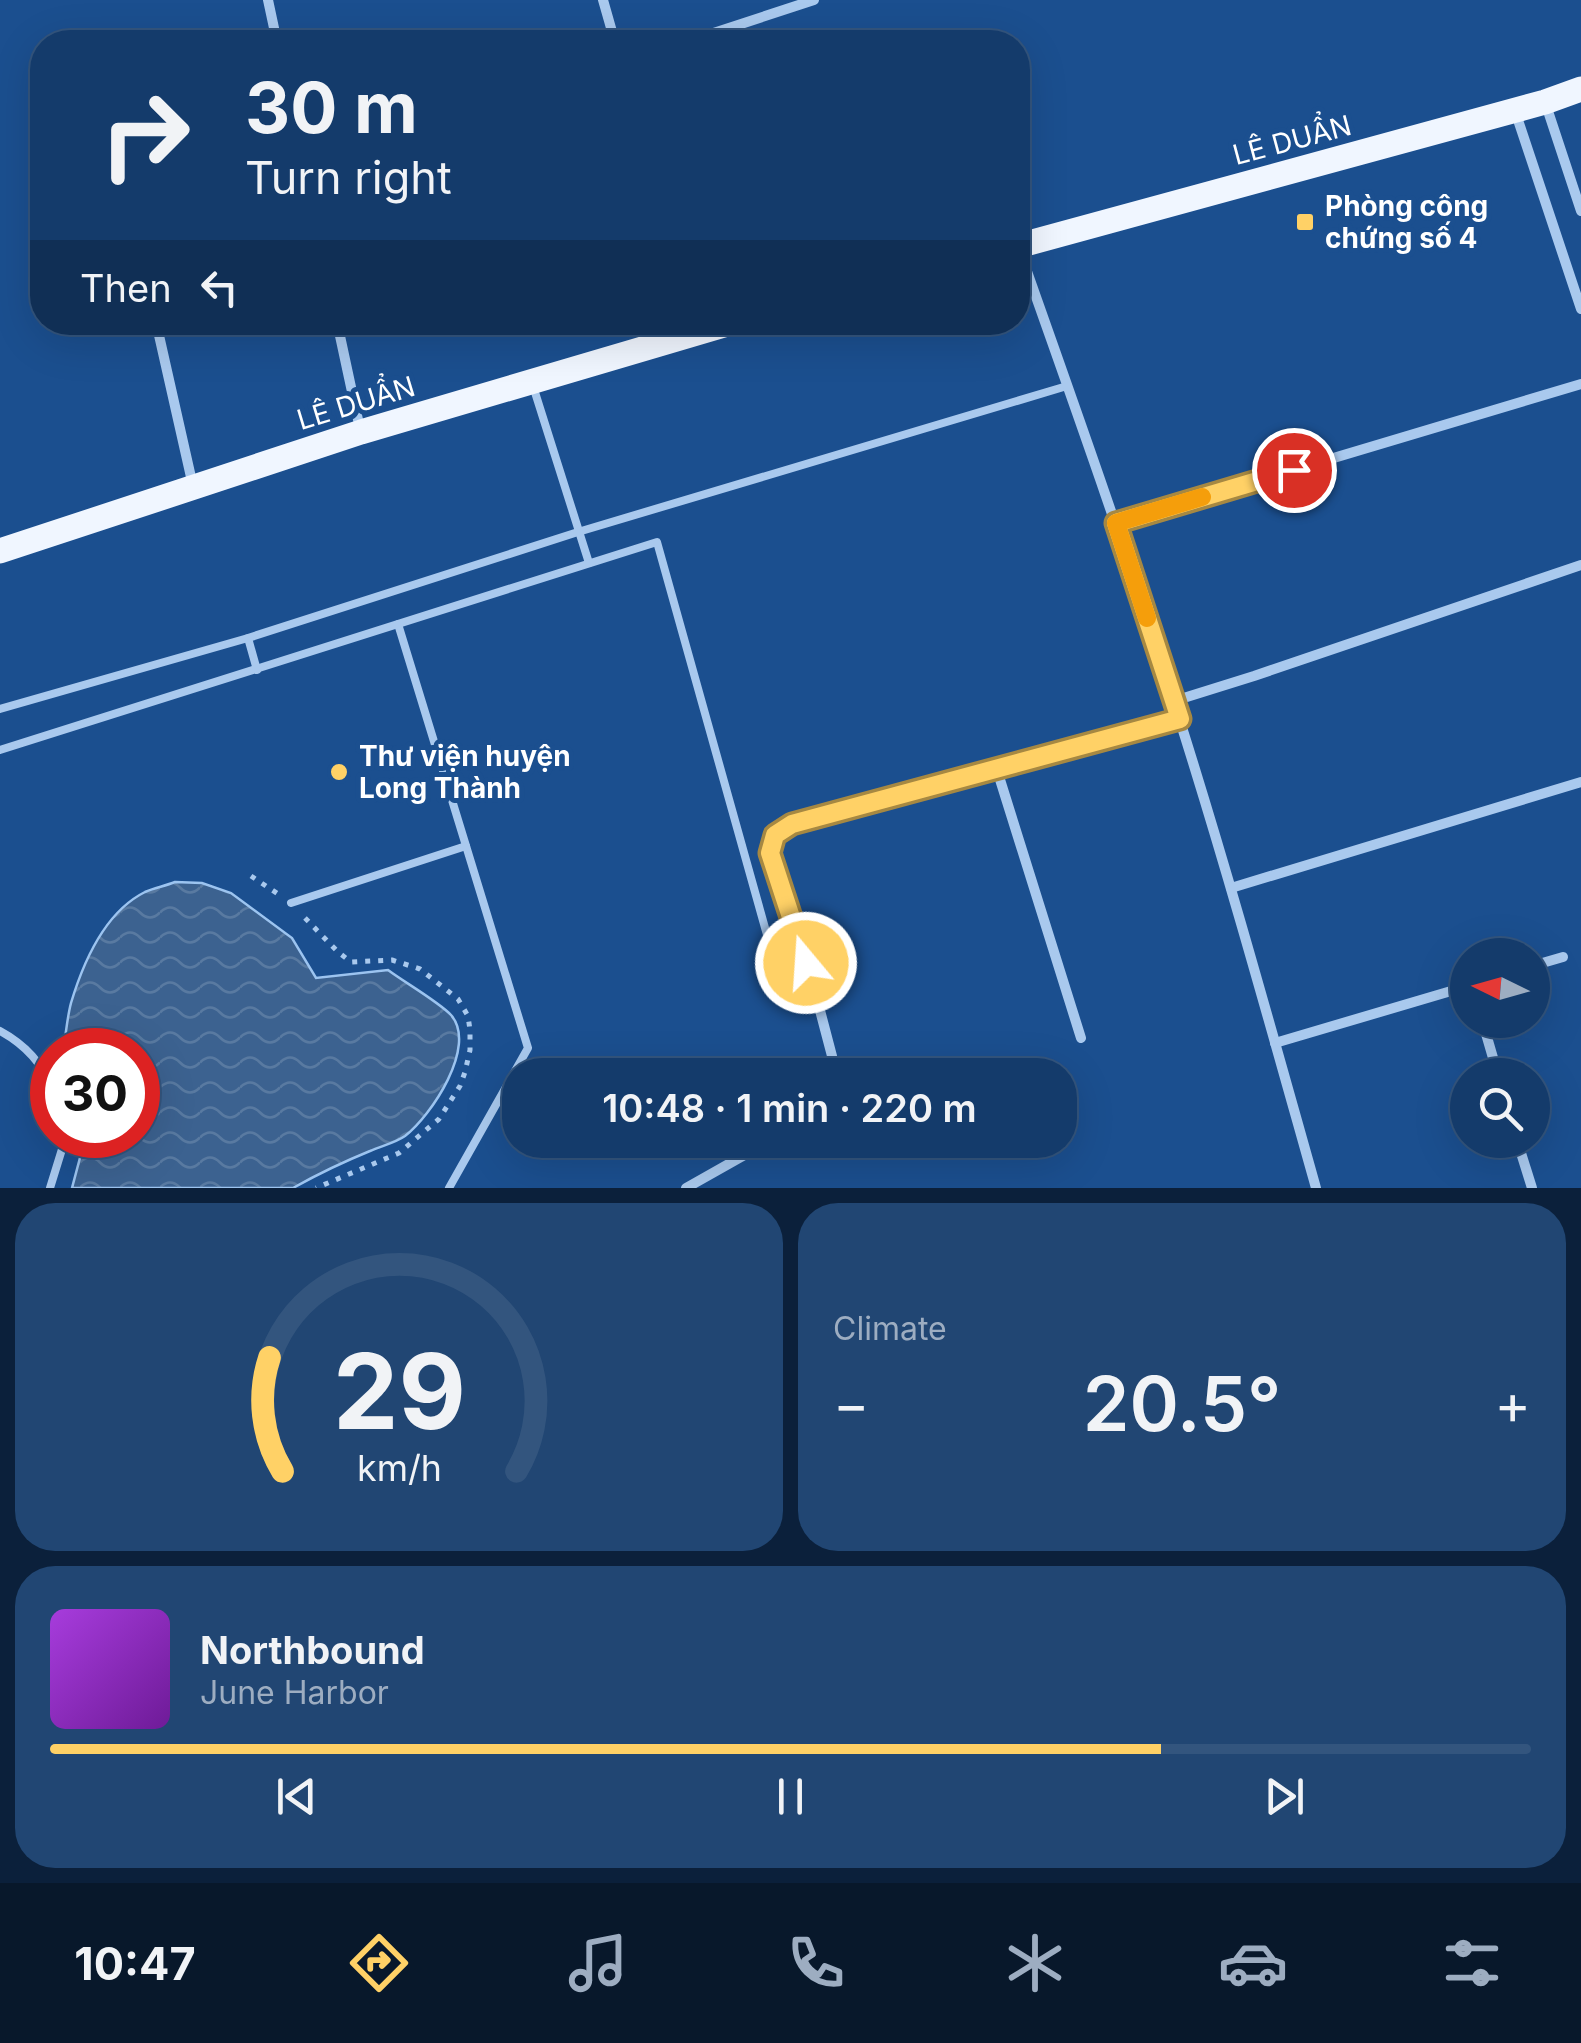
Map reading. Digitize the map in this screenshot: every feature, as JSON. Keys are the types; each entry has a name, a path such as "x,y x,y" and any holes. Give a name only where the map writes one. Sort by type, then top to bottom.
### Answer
{"main road":[{"name":"LÊ DUẨN","path":"1030,243 1581,89"},
{"name":"LÊ DUẨN","path":"0,551 672,335"}],"street":[{"path":"268,0 274,30"},
{"path":"604,0 612,30"},
{"path":"723,30 814,0"},
{"path":"1545,102 1581,210"},
{"path":"1514,110 1581,309"},
{"path":"1030,280 1180,719 1316,1188"},
{"path":"159,335 194,487"},
{"path":"341,335 361,432"},
{"path":"1116,523 1581,384"},
{"path":"1174,701 1581,565"},
{"path":"832,1058 770,853 775,835 792,824 1180,719"},
{"path":"997,770 1081,1038"},
{"path":"1231,888 1581,782"},
{"path":"1550,961 1563,958"},
{"path":"1275,1043 1450,991"},
{"path":"686,1188 740,1158"},
{"path":"1523,1158 1532,1188"}],"lane":[{"path":"532,381 589,563"},
{"path":"0,709 248,638 578,532 1068,386"},
{"path":"0,750 657,542 776,967"},
{"path":"398,624 528,1048 448,1188"},
{"path":"248,638 257,670"},
{"path":"290,903 466,846"},
{"path":"0,1030 30,1054"},
{"path":"50,1188 59,1158"}],"path":[{"path":"252,876 290,903 352,962 392,960 420,969 458,999 468,1016 470,1050 465,1072 439,1119 399,1153 316,1188"}],"water":[{"path":"175,882 202,883 231,893 292,938 316,978 388,970 430,998 451,1015 458,1028 459,1044 448,1080 427,1113 397,1141 293,1188 72,1188 80,1158 160,1158 160,1028 67,1028 76,988 98,940 118,912 145,892"}],"slow traffic":[{"path":"1147,618 1116,523 1202,497"}],"place":[{"name":"Phòng công chứng số 4","path":"1305,222"},
{"name":"Thư viện huyện Long Thành","path":"339,772"}],"route":[{"path":"806,963 770,853 775,835 792,824 1180,719 1116,523 1294,470"}]}
